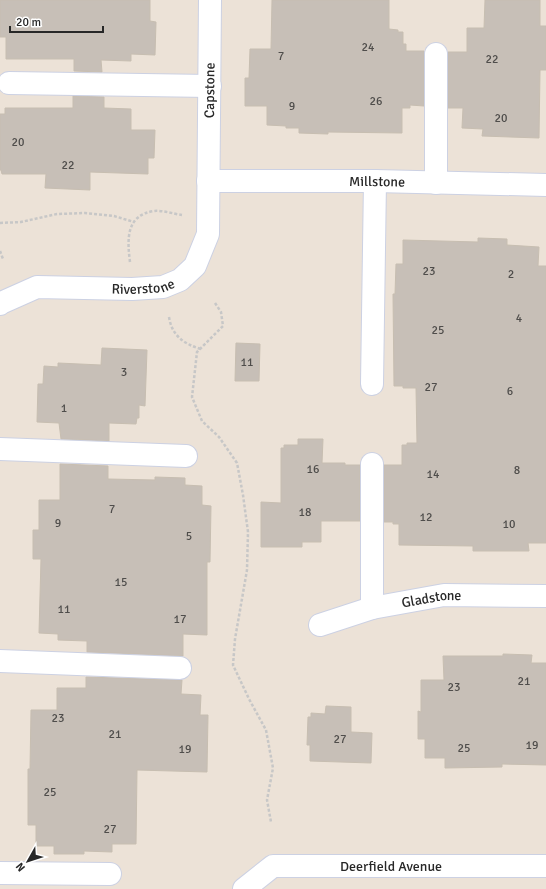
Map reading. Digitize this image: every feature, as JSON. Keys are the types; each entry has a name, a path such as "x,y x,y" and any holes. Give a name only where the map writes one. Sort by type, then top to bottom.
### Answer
{"street":[{"name":"Capstone","path":"208,181 210,0"},
{"path":"436,54 436,183"},
{"path":"9,83 210,86"},
{"name":"Millstone","path":"208,181 375,181 546,185"},
{"name":"Riverstone","path":"0,304 1,302 37,287 132,289 163,288 180,280 195,266 208,234 208,181"},
{"path":"372,384 375,181"},
{"path":"0,449 186,456"},
{"path":"372,464 372,608"},
{"name":"Gladstone","path":"320,625 372,608 444,595 546,596"},
{"path":"0,661 180,668"},
{"name":"Deerfield Avenue","path":"244,889 272,866 546,866"},
{"path":"0,873 110,874"}],"path":[{"path":"132,289 128,246 130,228 138,216 155,211 208,220"},
{"path":"0,223 21,222 57,214 85,213 114,216 134,222"},
{"path":"0,251 3,260"},
{"path":"215,303 221,312 223,326 198,352 192,397 202,421 219,437 237,463 243,495 248,532 247,570 235,639 233,665 249,700 266,730 273,768 267,800 271,822"},
{"path":"169,317 170,326 181,340 189,346 201,349"}],"building":[{"path":"0,0 150,0 150,21 156,22 155,55 131,54 131,61 101,60 102,72 74,71 74,59 6,59 6,37 0,37"},
{"path":"272,0 389,0 389,29 403,32 403,44 406,44 406,51 424,51 424,106 410,105 410,108 402,108 402,133 299,133 299,128 286,128 286,126 267,125 267,106 245,106 245,78 249,78 250,49 271,49"},
{"path":"485,0 540,0 540,26 546,26 546,70 540,70 539,138 482,136 483,129 462,128 463,108 448,108 448,52 467,52 467,28 484,28"},
{"path":"73,96 104,97 104,108 131,109 131,130 155,130 154,158 148,158 148,174 90,172 90,190 45,188 46,174 2,174 0,170 0,114 5,114 5,108 73,108"},
{"path":"478,238 507,239 507,245 539,247 538,266 546,266 546,543 528,543 529,551 473,551 473,546 399,545 399,524 384,522 384,465 402,465 402,445 407,445 407,443 417,443 416,388 394,386 393,294 395,294 396,264 403,264 403,240 478,242"},
{"path":"236,343 260,344 259,381 235,381"},
{"path":"102,348 147,350 145,406 139,405 139,418 137,418 136,424 109,423 109,441 61,439 59,423 37,422 38,384 43,384 44,366 58,367 58,363 101,365"},
{"path":"298,439 323,439 322,463 345,463 345,465 360,465 360,521 321,521 321,542 302,542 302,547 261,547 261,502 281,503 281,448 284,448 284,445 298,445"},
{"path":"60,464 108,466 108,479 155,480 155,477 185,478 185,485 202,486 202,505 211,506 210,562 207,562 207,635 183,634 183,656 87,652 87,641 58,640 58,634 39,633 41,559 33,559 33,530 39,530 39,500 60,500"},
{"path":"503,654 532,655 531,663 546,663 546,765 502,764 502,767 445,768 445,758 425,758 425,739 418,739 418,711 421,712 421,680 444,680 443,656 503,656"},
{"path":"86,677 182,680 181,694 201,695 200,715 208,715 207,772 137,770 136,844 112,844 112,852 84,851 84,854 54,854 54,846 36,846 36,825 28,825 28,769 30,769 31,710 57,710 57,688 86,688"},
{"path":"326,706 351,707 351,732 372,733 371,763 310,761 310,745 307,745 308,717 311,717 311,713 325,714"}]}
